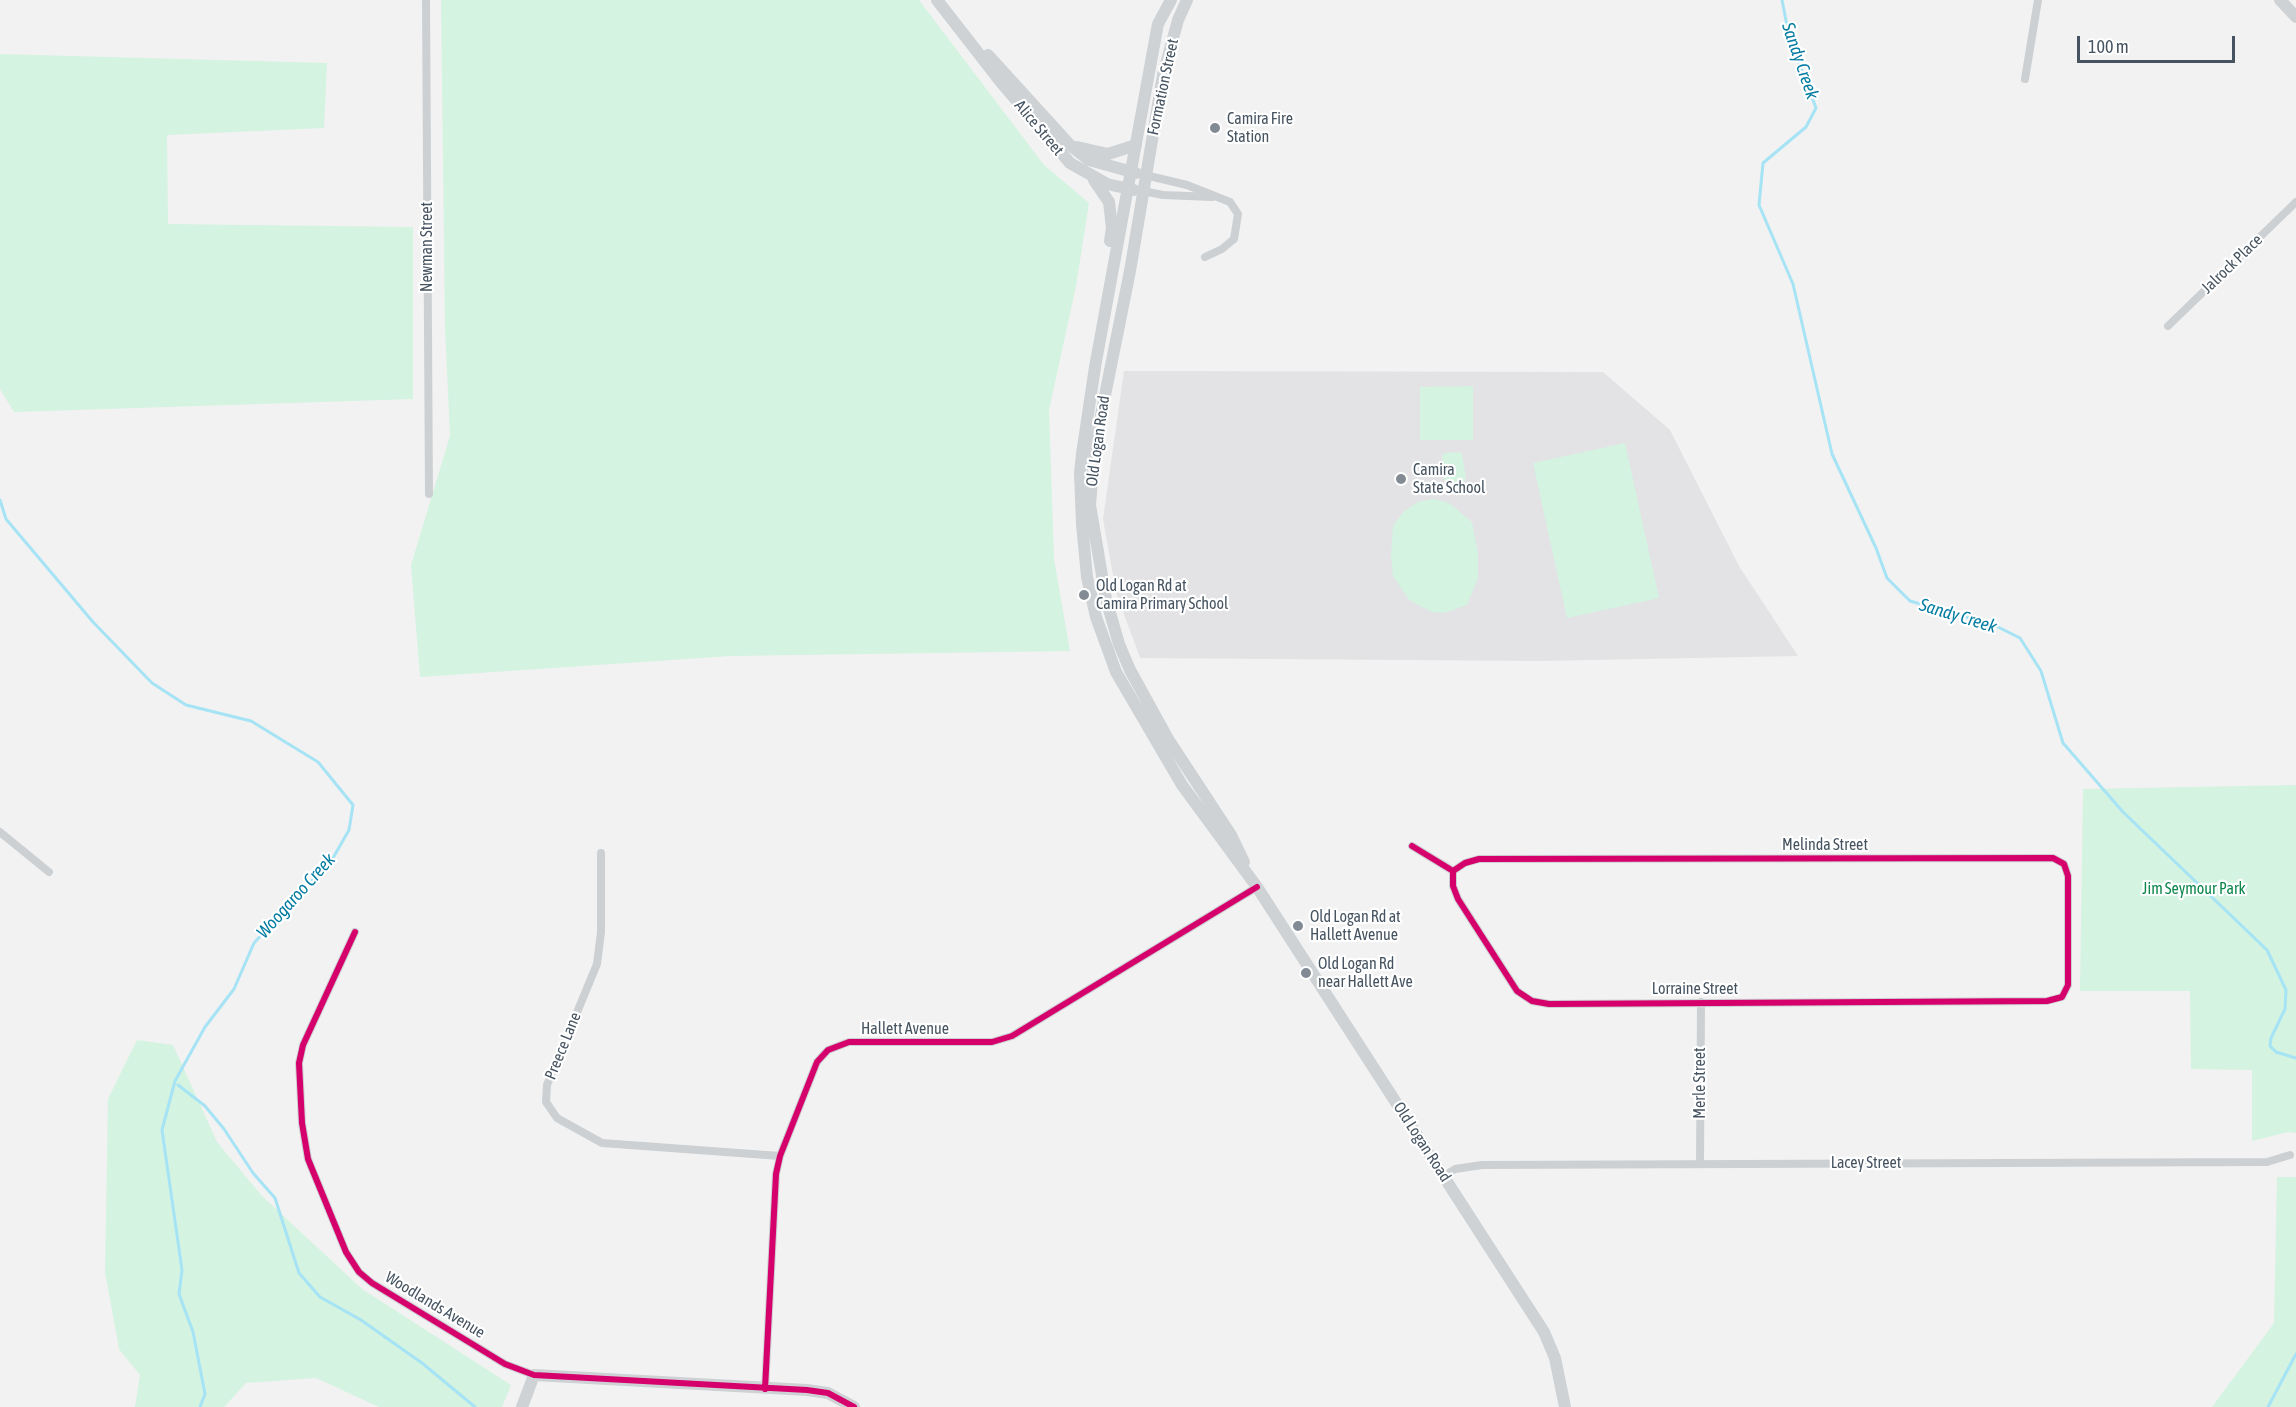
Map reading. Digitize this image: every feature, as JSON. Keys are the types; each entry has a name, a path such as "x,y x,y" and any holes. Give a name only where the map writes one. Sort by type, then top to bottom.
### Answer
{"main road":[{"name":"Alice Street","path":"937,0 1053,146 1070,163 1091,177 1107,184 1143,192"},
{"name":"Formation Street","path":"1130,172 1158,24 1171,0"},
{"name":"Formation Street","path":"1146,175 1170,48 1187,0"},
{"path":"2280,0 2296,16"},
{"name":"Alice Street","path":"961,29 1008,74 1070,144 1089,160 1146,175"},
{"path":"1070,144 1087,151 1108,154 1136,145"},
{"name":"Old Logan Road","path":"1130,172 1107,299 1080,473 1082,524 1092,603 1108,655 1142,721 1182,785 1257,887 1544,1332 1555,1358 1565,1407"},
{"name":"Old Logan Road","path":"1146,175 1093,461 1090,492 1092,523 1106,599 1116,635 1130,670 1168,739 1231,835 1257,887"},
{"name":"Old Logan Road","path":"1091,177 1104,192 1110,206 1112,228 1107,261 1107,299"},
{"path":"522,1407 534,1375"},
{"name":"Woodlands Avenue","path":"534,1375 828,1393 855,1407"}],"street":[{"name":"Newman Street","path":"426,0 429,494"},
{"path":"2025,79 2038,0"},
{"path":"1146,175 1187,184 1230,202 1238,214 1234,239 1222,249 1205,257"},
{"path":"1143,192 1219,197"},
{"name":"Jalrock Place","path":"2168,326 2296,202"},
{"path":"0,832 49,872"},
{"path":"1412,846 1453,871"},
{"name":"Preece Lane","path":"601,853 601,932 597,964 547,1085 546,1102 557,1118 603,1143 780,1155"},
{"name":"Melinda Street","path":"1453,871 1465,863 1479,859 2053,858 2064,864 2068,876 2068,985 2062,997"},
{"name":"Lorraine Street","path":"1453,871 1458,898 1517,991 1532,1001 1549,1004 2047,1001 2062,997"},
{"name":"Hallett Avenue","path":"765,1389 773,1199 780,1155 817,1062 828,1050 849,1042 992,1042 1012,1036 1257,887"},
{"name":"Woodlands Avenue","path":"354,932 303,1045 299,1063 302,1123 308,1160 346,1252 359,1272 372,1283 505,1364 534,1375"},
{"name":"Merle Street","path":"1700,1164 1701,1002"},
{"name":"Lacey Street","path":"1444,1176 1455,1169 1482,1165 2267,1162 2290,1155"}],"shaded area":[{"name":"Camira State School","path":"1124,371 1603,372 1670,430 1739,566 1798,656 1539,661 1140,658 1116,592 1103,519"}],"green space":[{"path":"441,0 919,0 1044,165 1089,203 1076,286 1049,410 1054,559 1070,651 731,656 420,677 411,565 450,436 445,327"},
{"path":"0,54 327,63 324,128 167,135 168,224 413,227 413,399 14,412 0,389"},
{"path":"1473,386 1473,440 1420,440 1420,387"},
{"path":"1625,443 1659,598 1567,618 1533,463"},
{"path":"1459,452 1462,454 1466,479 1463,482 1448,484 1445,481 1442,457 1444,453"},
{"path":"1434,499 1449,503 1472,522 1478,554 1478,578 1467,605 1444,613 1432,612 1409,600 1393,576 1391,556 1393,526 1403,512 1418,502"},
{"name":"Jim Seymour Park","path":"2296,785 2296,1133 2288,1132 2252,1141 2252,1070 2191,1069 2190,991 2080,991 2083,789"},
{"path":"137,1040 173,1045 217,1142 262,1196 362,1289 511,1385 502,1407 379,1407 316,1378 246,1383 224,1407 135,1407 140,1375 119,1349 105,1272 108,1099"},
{"path":"2277,1177 2296,1177 2296,1407 2212,1407 2274,1323"}],"waterway":[{"name":"Sandy Creek","path":"1782,0 1789,36 1816,108 1806,127 1763,163 1759,205 1793,284 1832,454 1876,548 1887,578 1910,601 1994,625 2020,638 2041,671 2063,743 2123,812 2267,950 2286,990 2285,1009 2271,1038 2270,1046 2276,1052 2296,1058"},
{"name":"Woogaroo Creek","path":"0,500 6,519 93,622 152,683 186,705 251,721 318,762 353,805 349,830 333,858 254,943 234,989 205,1027 175,1081 162,1130 182,1270 179,1294 193,1332 205,1394 200,1407"},
{"path":"178,1085 205,1106 224,1129 253,1173 275,1198 299,1273 320,1297 361,1320 422,1363 475,1407"},
{"name":"Sandy Creek","path":"2268,1407 2296,1354"}],"cycle path":[{"path":"1412,846 1453,871 1453,886 1458,899 1517,991 1532,1001 1549,1004 2047,1001 2062,997 2068,985 2068,876 2064,864 2053,858 1479,859 1465,863 1453,871"},
{"path":"765,1389 776,1174 780,1156 817,1062 828,1050 849,1042 992,1042 1012,1036 1257,887"},
{"path":"355,932 303,1045 299,1063 302,1123 308,1159 346,1252 359,1272 372,1283 505,1364 534,1375 807,1390 828,1393 854,1407"}],"place":[{"name":"Camira Fire Station","path":"1215,128"},
{"name":"Camira State School","path":"1401,479"},
{"name":"Old Logan Rd at Camira Primary School","path":"1084,595"},
{"name":"Old Logan Rd at Hallett Avenue","path":"1298,926"},
{"name":"Old Logan Rd near Hallett Ave","path":"1306,973"}]}
